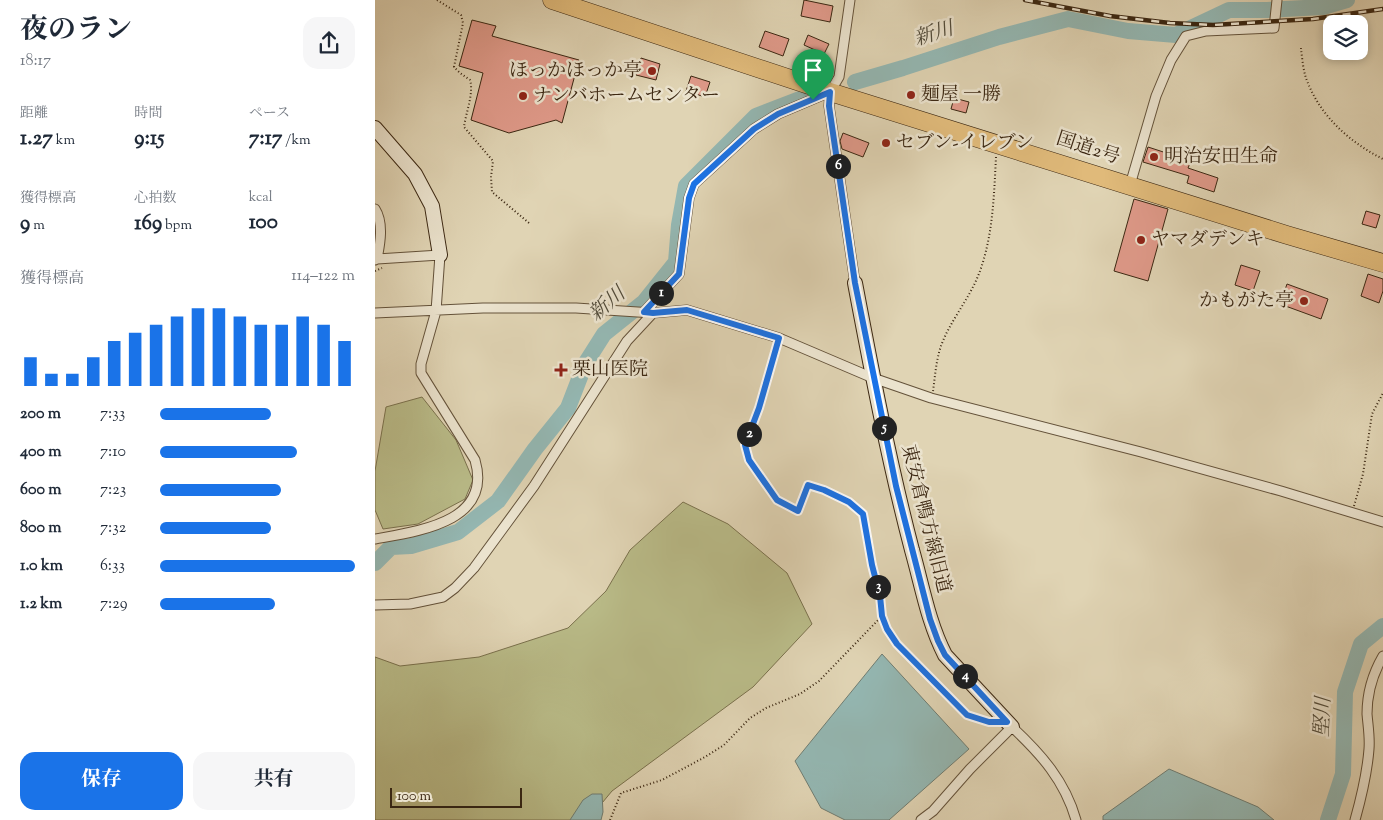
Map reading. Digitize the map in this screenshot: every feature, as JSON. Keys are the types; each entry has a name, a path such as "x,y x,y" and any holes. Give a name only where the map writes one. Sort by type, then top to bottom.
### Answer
{"highway":[{"name":"国道2号","path":"552,0 830,92 1287,235 1383,262"}],"street":[{"path":"375,605 410,604 443,597 455,588 474,568 534,486 627,341 679,274 689,198 694,184 754,129 778,114 830,92 839,78 850,0"},
{"path":"1130,185 1156,96 1171,60 1186,36 1207,31 1274,28 1277,5"},
{"name":"東安倉鴨方線旧道","path":"830,92 829,106 855,283 873,378 896,486 930,619 945,655 1032,746 1054,772 1076,820"},
{"path":"375,539 435,526 460,514 474,499 478,484 478,469 475,460 421,373 421,364 436,311 440,255 431,206 415,174 376,131"},
{"path":"375,209 381,238 376,259 440,255"},
{"path":"375,313 483,308 576,308 649,312 687,310 779,338 873,378 931,398 1151,454 1281,490 1352,514 1383,522"},
{"path":"1355,820 1367,776 1369,745 1368,691 1374,671 1383,656"},
{"path":"921,820 933,811 1010,725"}],"path":[{"path":"437,0 461,16 463,23 454,67 460,74 470,80 473,89 467,109 465,127 493,161 492,192 529,223"},
{"path":"1301,48 1306,77 1316,100 1330,120 1347,136 1383,159"},
{"path":"931,398 940,349 947,333 972,291 981,268 993,214 997,143"},
{"path":"779,338 759,408 745,445 749,460 777,500 798,511 808,485 824,490 849,502 863,514 872,565 880,596 882,616 887,629 897,644 967,715 989,722 1010,725"},
{"path":"1352,514 1363,474 1372,414 1383,393"},
{"path":"610,820 621,793 662,780 705,757 723,746 750,718 766,708 800,694 819,681 882,616"}],"green space":[{"path":"422,397 456,440 473,480 465,499 418,524 383,529 375,510 375,471 386,407"},
{"path":"683,502 728,524 787,573 812,624 753,687 612,791 588,820 375,820 375,657 400,666 479,657 568,628 606,591 630,550"}],"water":[{"path":"882,654 969,749 889,820 845,820 821,808 795,761"},
{"path":"1169,769 1258,807 1274,820 1103,820 1103,816"},
{"path":"592,794 602,794 603,812 601,820 570,820 583,800"}],"building":[{"path":"804,0 833,6 830,22 801,16"},
{"name":"ナンバホームセンター","path":"472,20 496,26 492,36 579,60 562,123 556,120 509,133 471,120 483,73 459,66"},
{"path":"765,31 789,39 783,56 759,47"},
{"path":"808,35 829,44 824,54 804,45"},
{"path":"641,58 660,64 656,80 636,75"},
{"path":"691,76 710,82 705,97 686,91"},
{"path":"954,98 969,102 966,113 951,109"},
{"path":"843,133 869,143 863,157 842,149 840,141"},
{"path":"1148,147 1191,161 1188,168 1218,178 1214,192 1187,183 1189,176 1143,162"},
{"name":"ヤマダデンキ","path":"1134,199 1168,209 1148,281 1114,271"},
{"path":"1366,211 1380,215 1376,228 1362,224"},
{"path":"1241,265 1260,271 1253,291 1235,285"},
{"path":"1368,274 1383,279 1383,291 1379,303 1361,296"},
{"name":"かもがた亭","path":"1287,284 1328,299 1321,319 1280,304"}],"waterway":[{"name":"新川","path":"855,82 999,37 1068,19 1128,31 1176,35 1229,10 1323,7 1347,0"},
{"name":"新川","path":"375,563 391,547 411,546 458,532 498,501 535,449 568,408 585,364 604,334 644,302 676,262 679,225 686,186 756,116 800,99"},
{"name":"堅川","path":"1328,820 1343,774 1345,692 1361,644 1383,626"}],"railway":[{"path":"1025,0 1110,16 1170,23 1213,25 1313,19 1383,9"}],"place":[{"name":"ほっかほっか亭","path":"652,71"},
{"name":"麺屋 一勝","path":"911,95"},
{"name":"ナンバホームセンター","path":"523,96"},
{"name":"セブン-イレブン","path":"886,143"},
{"name":"明治安田生命","path":"1154,157"},
{"name":"ヤマダデンキ","path":"1141,240"},
{"name":"かもがた亭","path":"1304,301"},
{"name":"栗山医院","path":"561,370"}],"route":[{"path":"830,92 829,106 855,283 873,378 896,486 930,619 945,655 1007,722 989,722 967,715 897,644 887,629 882,616 880,596 864,527 863,514 849,502 824,490 808,485 798,511 777,500 749,460 745,445 759,408 779,338 687,310 644,312 679,274 689,198 694,184 754,129 778,114 813,100 830,92"}]}
